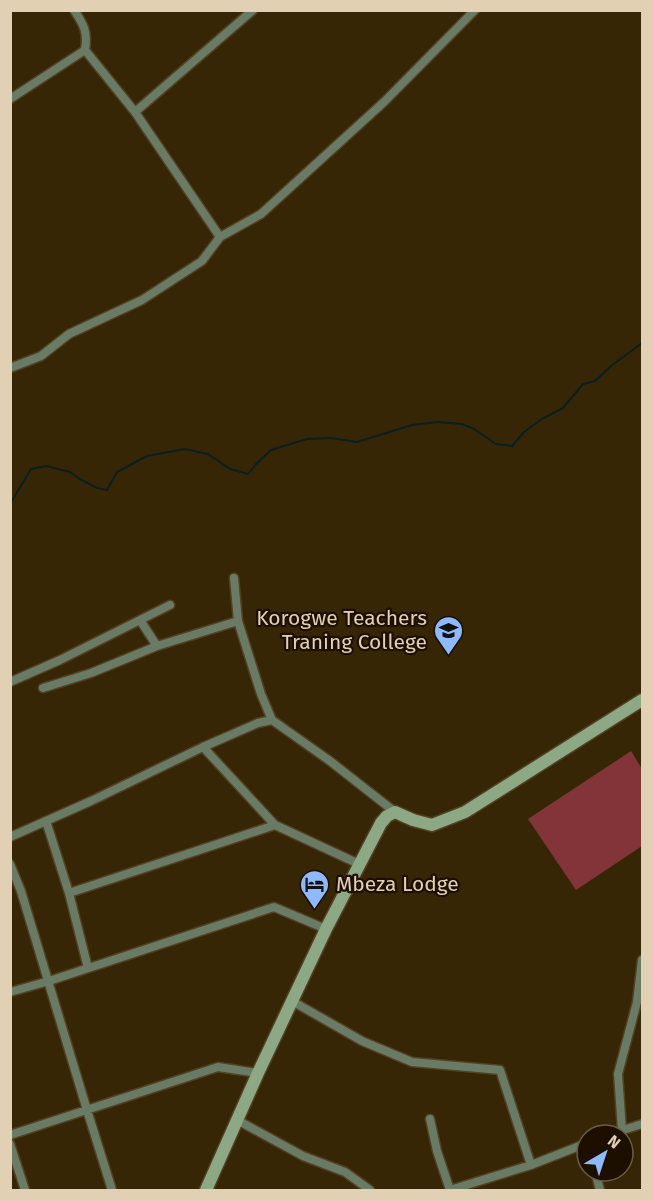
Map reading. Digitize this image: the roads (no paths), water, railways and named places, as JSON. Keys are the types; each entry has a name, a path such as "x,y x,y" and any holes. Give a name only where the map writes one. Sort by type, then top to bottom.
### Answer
{"street":[{"path":"10,99 85,50 86,32 74,10"},
{"path":"135,112 253,10"},
{"path":"10,368 41,356 69,333 142,300 202,261 220,237 261,214 384,102 475,10"},
{"path":"85,50 135,112 220,237"},
{"path":"234,578 238,621 261,694 272,720 330,761 395,812 413,820 432,825 465,812 642,700"},
{"path":"10,682 60,660 170,605"},
{"path":"140,620 158,646"},
{"path":"43,688 91,673 158,646 238,621"},
{"path":"10,837 203,747 258,723 272,720"},
{"path":"203,747 275,825 359,864"},
{"path":"206,1191 258,1073 326,929 381,823 395,812"},
{"path":"46,821 69,893 88,968"},
{"path":"69,893 275,825"},
{"path":"10,864 21,891 112,1191"},
{"path":"10,992 274,906 326,929"},
{"path":"622,1123 618,1074 637,1002 642,960"},
{"path":"292,1001 362,1041 412,1062 500,1070 531,1165"},
{"path":"10,1135 218,1067 258,1073"},
{"path":"430,1119 437,1151 450,1190 531,1165 575,1148"},
{"path":"237,1120 303,1156 345,1172 370,1191"},
{"path":"10,1144 25,1191"}],"waterway":[{"path":"10,504 31,469 46,466 70,472 97,488 107,490 117,472 147,456 185,449 208,454 230,469 248,474 271,450 307,439 331,438 357,442 412,425 438,422 462,424 496,444 512,446 524,432 563,408 583,384 595,381 642,343"}],"place":[{"name":"Korogwe Teachers Traning College","path":"448,656"},
{"name":"Mbeza Lodge","path":"315,910"}]}
